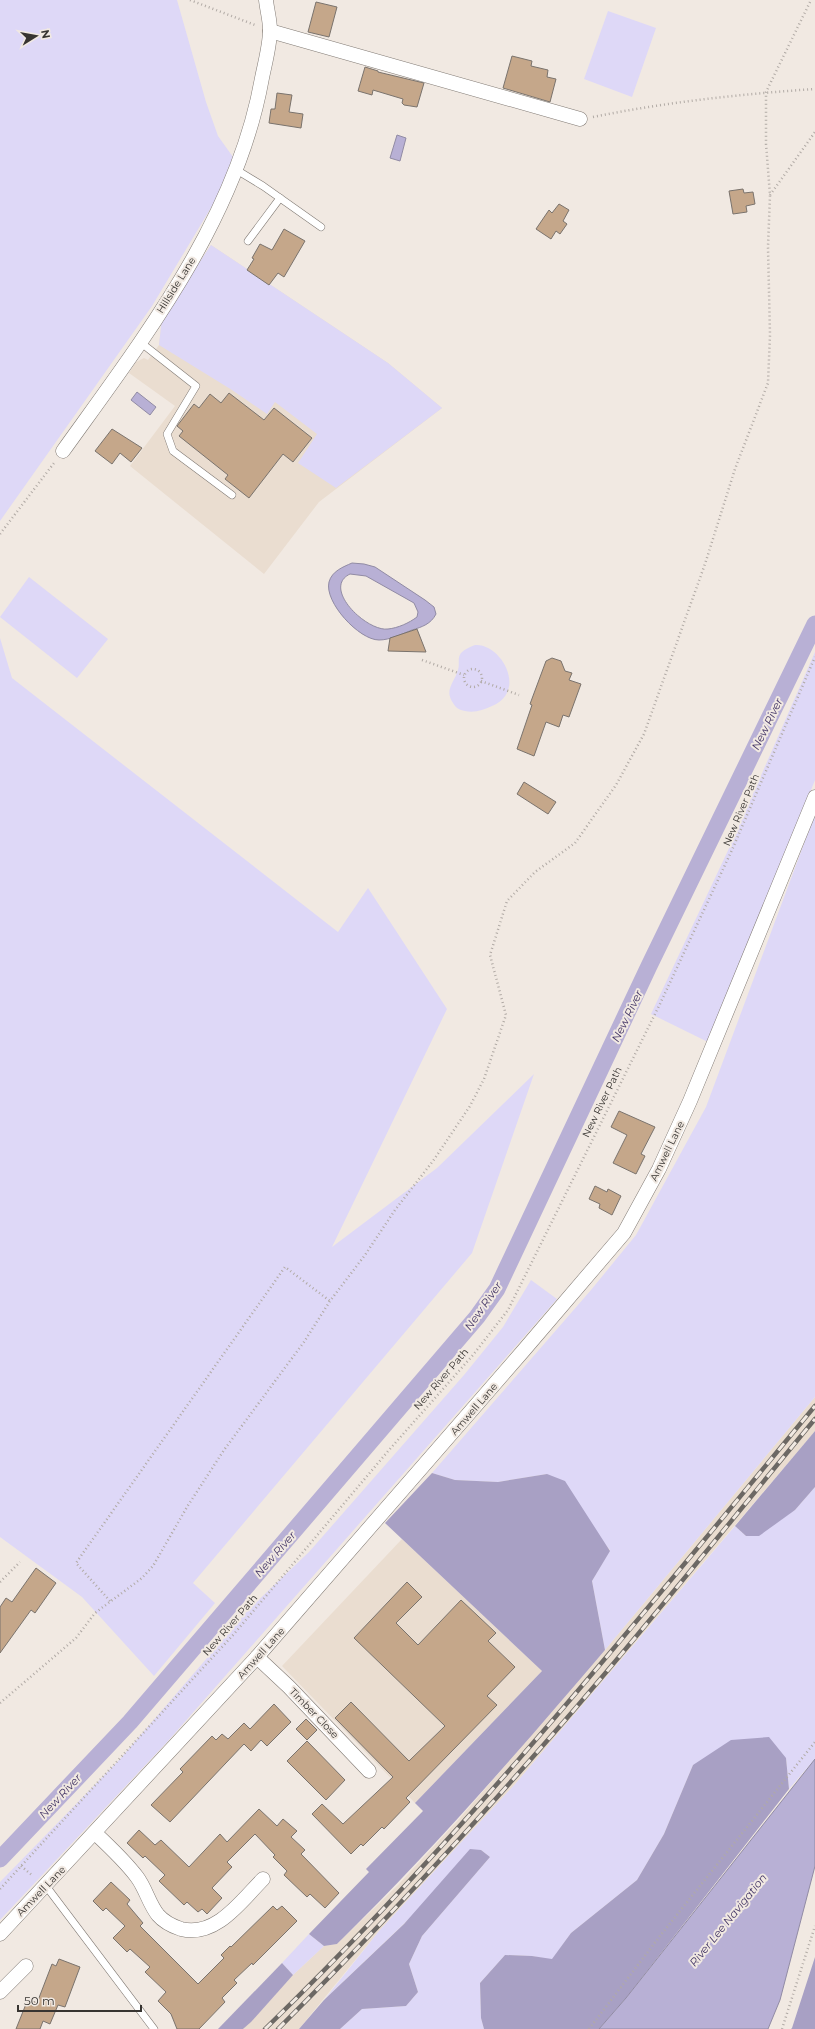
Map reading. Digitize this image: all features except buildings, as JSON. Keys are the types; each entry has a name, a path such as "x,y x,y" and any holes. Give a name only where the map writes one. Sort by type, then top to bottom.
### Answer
{"street":[{"name":"Hillside Lane","path":"63,451 140,342 199,249 246,142 258,101 270,30 266,0"},
{"path":"270,30 580,119"},
{"name":"Amwell Lane","path":"0,1934 257,1657 624,1233 659,1169 690,1101 815,797"},
{"name":"Timber Close","path":"257,1657 289,1687 369,1771"},
{"path":"95,1833 137,1877 158,1915 179,1928 194,1930 212,1926 240,1902 263,1879"},
{"path":"0,1992 26,1966"}],"lane":[{"path":"235,169 321,227"},
{"path":"248,241 280,198"},
{"path":"140,342 196,386 167,434 172,451 232,496"},
{"path":"46,1886 154,2029"}],"path":[{"path":"190,0 270,30"},
{"path":"0,1702 76,1638 96,1613 142,1578 153,1566 187,1507 224,1450 304,1342 330,1302 365,1255 395,1210 433,1161 470,1106 484,1079 506,1015 490,955 507,901 535,872 575,844 616,785 644,734 705,564 735,469 768,383 770,335 768,248 770,195 766,144 766,92 811,0"},
{"path":"580,119 647,106 766,92 815,90"},
{"path":"770,195 815,132"},
{"path":"0,534 63,451"},
{"name":"New River Path","path":"0,1889 234,1634 389,1450 473,1355 508,1310 659,1006 722,871 815,657"},
{"path":"422,660 464,675"},
{"path":"476,669 480,672 481,681 479,685 470,686 466,684 464,675 467,671 476,669"},
{"path":"481,681 520,695"},
{"path":"110,1601 76,1563 285,1267 330,1302"},
{"path":"0,1582 20,1562"},
{"path":"589,2029 660,1936 815,1742"},
{"path":"782,2029 815,1926"}],"shaded area":[{"path":"0,0 177,0 206,102 218,136 233,157 218,196 152,306 0,521"},
{"path":"608,11 656,28 632,97 584,79"},
{"path":"211,245 388,363 442,408 319,502 264,574 130,466 175,406 129,373 136,362 144,358 148,360 159,345 162,318"},
{"path":"211,245 388,363 442,408 336,488 298,463 317,434 275,402 267,414 232,390 159,345 162,318"},
{"path":"29,577 108,639 77,678 0,617"},
{"path":"0,638 12,678 338,932 368,888 447,1009 332,1247 437,1168 534,1074 472,1253 193,1583 215,1603 154,1676 82,1597 0,1537"},
{"path":"475,645 485,646 501,659 507,669 509,680 508,690 503,699 485,709 469,712 461,710 455,706 449,694 458,670 461,653 469,647"},
{"path":"815,652 815,780 710,1043 651,1014 732,842"},
{"path":"815,814 815,1397 605,1650 592,1581 610,1550 547,1474 498,1482 455,1480 432,1473 591,1290 636,1235 706,1107"},
{"path":"531,1280 557,1299 168,1741 0,1920 0,1882 120,1759 251,1607 309,1552 464,1375 503,1327"},
{"path":"815,1397 815,1431 516,1783 379,1931 299,2029 243,2029 293,1975 324,1946 337,1944 398,1885 459,1819 605,1650"},
{"path":"815,1431 815,1487 795,1510 759,1536 746,1536 735,1526"},
{"path":"432,1473 455,1480 498,1482 547,1474 565,1481 610,1551 592,1581 605,1650 507,1763 407,1873 337,1944 324,1946 309,1934 369,1872 366,1869 423,1811 415,1803 542,1671 385,1523"},
{"path":"815,1487 815,1759 789,1789 786,1758 693,1765 664,1834 637,1880 571,1933 552,1960 532,1956 505,1955 480,1983 481,2018 484,2029 340,2029 362,2009 406,2006 418,1992 409,1964 422,1936 490,1857 481,1850 324,2000 379,1931 516,1783 735,1526 746,1536 795,1510"},
{"path":"402,1539 542,1671 415,1803 282,1666"},
{"path":"769,1737 786,1758 789,1789 626,1998 599,2029 484,2029 481,2018 480,1983 505,1955 532,1956 552,1959 571,1933 637,1880 664,1834 693,1765 731,1740"},
{"path":"470,1849 481,1850 490,1857 422,1936 409,1964 418,1992 406,2006 362,2009 340,2029 299,2029 324,2000 404,1924"},
{"path":"309,1934 324,1946 293,1975 282,1963"},
{"path":"815,1957 815,2029 791,2029 792,2028"},
{"path":"282,1963 293,1975 251,2022 243,2029 218,2029"}],"water":[{"path":"397,135 406,138 400,161 390,158"},
{"path":"137,392 156,407 150,415 131,400"},
{"path":"352,563 375,567 425,600 434,607 436,614 426,625 392,638 379,640 362,634 353,627 337,609 329,590 330,578 338,570","holes":["350,574 366,576 414,603 418,612 417,617 396,628 388,629 379,628 369,624 359,617 350,608 344,598 341,589 342,581"]},
{"name":"River Lee Navigation","path":"815,1759 815,1866 780,2000 768,2029 599,2029 626,1998"}],"waterway":[{"name":"New River","path":"0,1859 130,1722 477,1317 497,1289 649,966 815,624"}],"railway":[{"path":"265,2029 339,1956 480,1803 616,1646 815,1406"},
{"path":"278,2029 389,1915 532,1758 630,1644 815,1419"}]}
